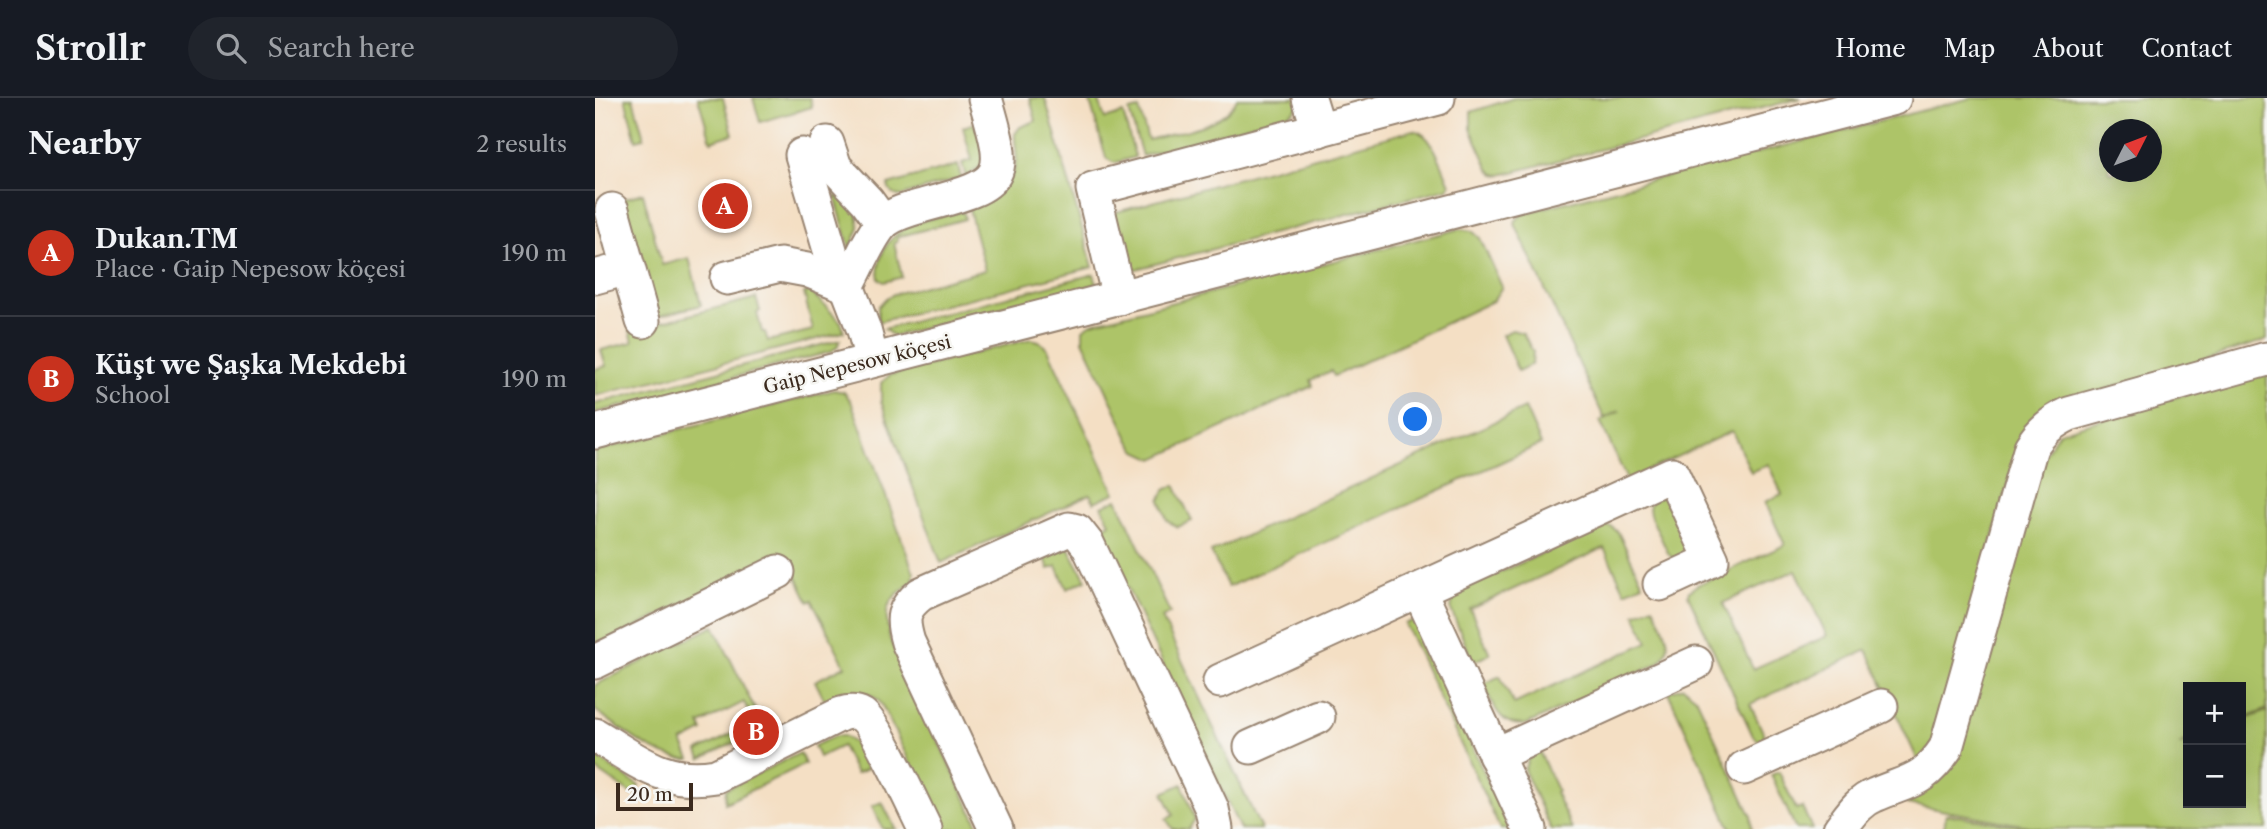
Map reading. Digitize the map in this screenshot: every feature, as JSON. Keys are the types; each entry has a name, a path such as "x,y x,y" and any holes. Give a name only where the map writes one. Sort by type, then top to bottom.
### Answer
{"street":[{"path":"847,286 873,236 883,223 905,210 965,194 991,180 998,171 1000,163 996,134 985,98"},
{"path":"1309,98 1319,130"},
{"path":"1119,298 1093,189 1437,98"},
{"name":"Gaip Nepesow köçesi","path":"595,432 1894,98"},
{"path":"872,360 847,286 832,257 815,149 867,201 883,223"},
{"path":"612,210 643,321"},
{"path":"727,278 781,265 807,270 847,286"},
{"path":"595,278 628,268"},
{"path":"1840,829 1862,802 1916,779 1937,762 1946,748 2031,447 2039,433 2069,414 2267,359"},
{"path":"1220,681 1672,474 1712,560 1660,584"},
{"path":"996,829 908,642 904,629 906,607 921,594 1069,529 1077,531 1088,545 1212,809 1216,829"},
{"path":"595,662 778,572"},
{"path":"1419,590 1530,829"},
{"path":"1495,755 1696,663"},
{"path":"1744,768 1881,706"},
{"path":"595,735 658,772 684,779 698,779 716,776 841,713 860,713 874,728 925,829"},
{"path":"1251,747 1318,717"}],"green space":[{"path":"625,98 633,98 644,138 636,140"},
{"path":"698,98 723,98 733,134 711,141"},
{"path":"753,98 810,98 812,107 760,122"},
{"path":"1030,98 1045,98 1093,267 878,322 878,307 894,294 985,270 969,209 1004,185 1014,171 1015,134 1020,127 1036,121"},
{"path":"1089,98 1098,98 1105,119 1123,113 1135,157 1114,163 1106,158"},
{"path":"1237,98 1299,98 1296,108 1288,114 1142,156 1129,111 1139,109 1148,140 1211,122 1231,108"},
{"path":"1514,98 1801,98 1501,175 1495,174 1489,169 1471,129 1471,112"},
{"path":"1971,98 2267,98 2267,340 2062,403 2039,414 2027,426 2023,432 1937,740 1920,765 1867,650 1750,704 1766,739 1758,740 1753,736 1688,595 1697,585 1785,545 1765,502 1782,494 1768,464 1751,472 1732,431 1627,480 1600,421 1620,411 1604,418 1515,224 1524,213","holes":["1796,570 1827,636 1753,669 1723,603"]},
{"path":"975,123 985,156 984,164 966,177 962,163 972,160 963,127"},
{"path":"1413,130 1420,132 1431,144 1450,184 1448,188 1128,271 1113,213"},
{"path":"958,165 961,178 901,196 892,193 888,185"},
{"path":"643,193 662,265 689,258 701,305 651,318 620,200"},
{"path":"835,196 857,211 859,228 850,249"},
{"path":"963,211 965,219 897,237 898,241 894,243 902,277 884,282 879,279 883,252 897,234 917,223"},
{"path":"1459,229 1472,231 1480,238 1502,287 1493,301 1334,376 1331,371 1311,380 1313,386 1154,459 1137,451 1130,441 1083,340 1083,329 1092,323"},
{"path":"1094,274 1097,284 893,336 884,329"},
{"path":"810,291 841,322 844,332 595,396 595,369 606,366 601,350 633,342 630,330 756,298 762,332 765,332 768,341 813,330 804,293"},
{"path":"1512,330 1523,333 1533,352 1532,364 1518,371 1502,335"},
{"path":"1031,339 1039,341 1048,349 1115,493 1094,502 1090,494 941,563 881,401 881,383 890,375"},
{"path":"840,340 837,347 830,352 595,413 595,404"},
{"path":"2267,370 2267,709 2246,718 2246,682 2183,682 2183,743 2179,745 2183,744 2183,808 2246,808 2246,719 2267,711 2267,829 2045,829 1907,804 1908,797 1915,795 2042,459 2059,432"},
{"path":"834,390 844,392 851,401 914,573 913,582 897,594 889,605 887,619 890,639 980,829 942,829 882,705 876,698 870,694 856,693 827,705 815,681 845,666 786,555 595,647 595,451"},
{"path":"1525,408 1541,444 1228,587 1211,552"},
{"path":"1175,485 1192,521 1177,527 1167,520 1160,500 1165,490"},
{"path":"1663,496 1670,498 1692,542 1691,555 1679,561 1668,553 1650,515 1651,501"},
{"path":"1117,499 1170,613 1162,618 1261,829 1240,829 1100,529 1110,523 1102,506"},
{"path":"1604,526 1618,532 1643,584 1625,592 1604,548 1470,609 1490,654 1473,662 1451,610 1456,595 1465,588"},
{"path":"1068,547 1086,580 1067,589 1057,566 1049,569 1045,558 1048,551"},
{"path":"1653,606 1664,628 1668,644 1664,658 1657,664 1527,724 1510,723 1494,707 1483,684 1500,676 1514,704 1648,642 1635,614"},
{"path":"1414,620 1510,829 1500,829 1405,624"},
{"path":"714,626 764,728 758,731 744,702 700,724 703,731 682,742 690,759 678,758 640,742 595,710 595,685"},
{"path":"1683,687 1696,697 1751,815 1752,829 1731,829 1668,692"},
{"path":"748,726 752,734 701,759 698,751"},
{"path":"835,736 844,736 854,743 867,769 856,774 842,746 819,757 814,746"},
{"path":"1539,751 1572,829 1551,829 1524,770 1529,757"},
{"path":"800,753 805,764 725,803 726,789"},
{"path":"595,756 639,786 633,795 595,769"},
{"path":"1779,772 1796,809 1802,807 1812,829 1796,829 1771,775"},
{"path":"1182,784 1195,819 1189,829 1173,829 1166,819 1174,815 1163,793"},
{"path":"882,802 896,829 883,829 872,806"},
{"path":"1946,814 2036,829 1941,829 1944,828"}],"place":[{"name":"Dukan.TM","path":"725,206"},
{"name":"Küşt we Şaşka Mekdebi","path":"756,732"}]}
